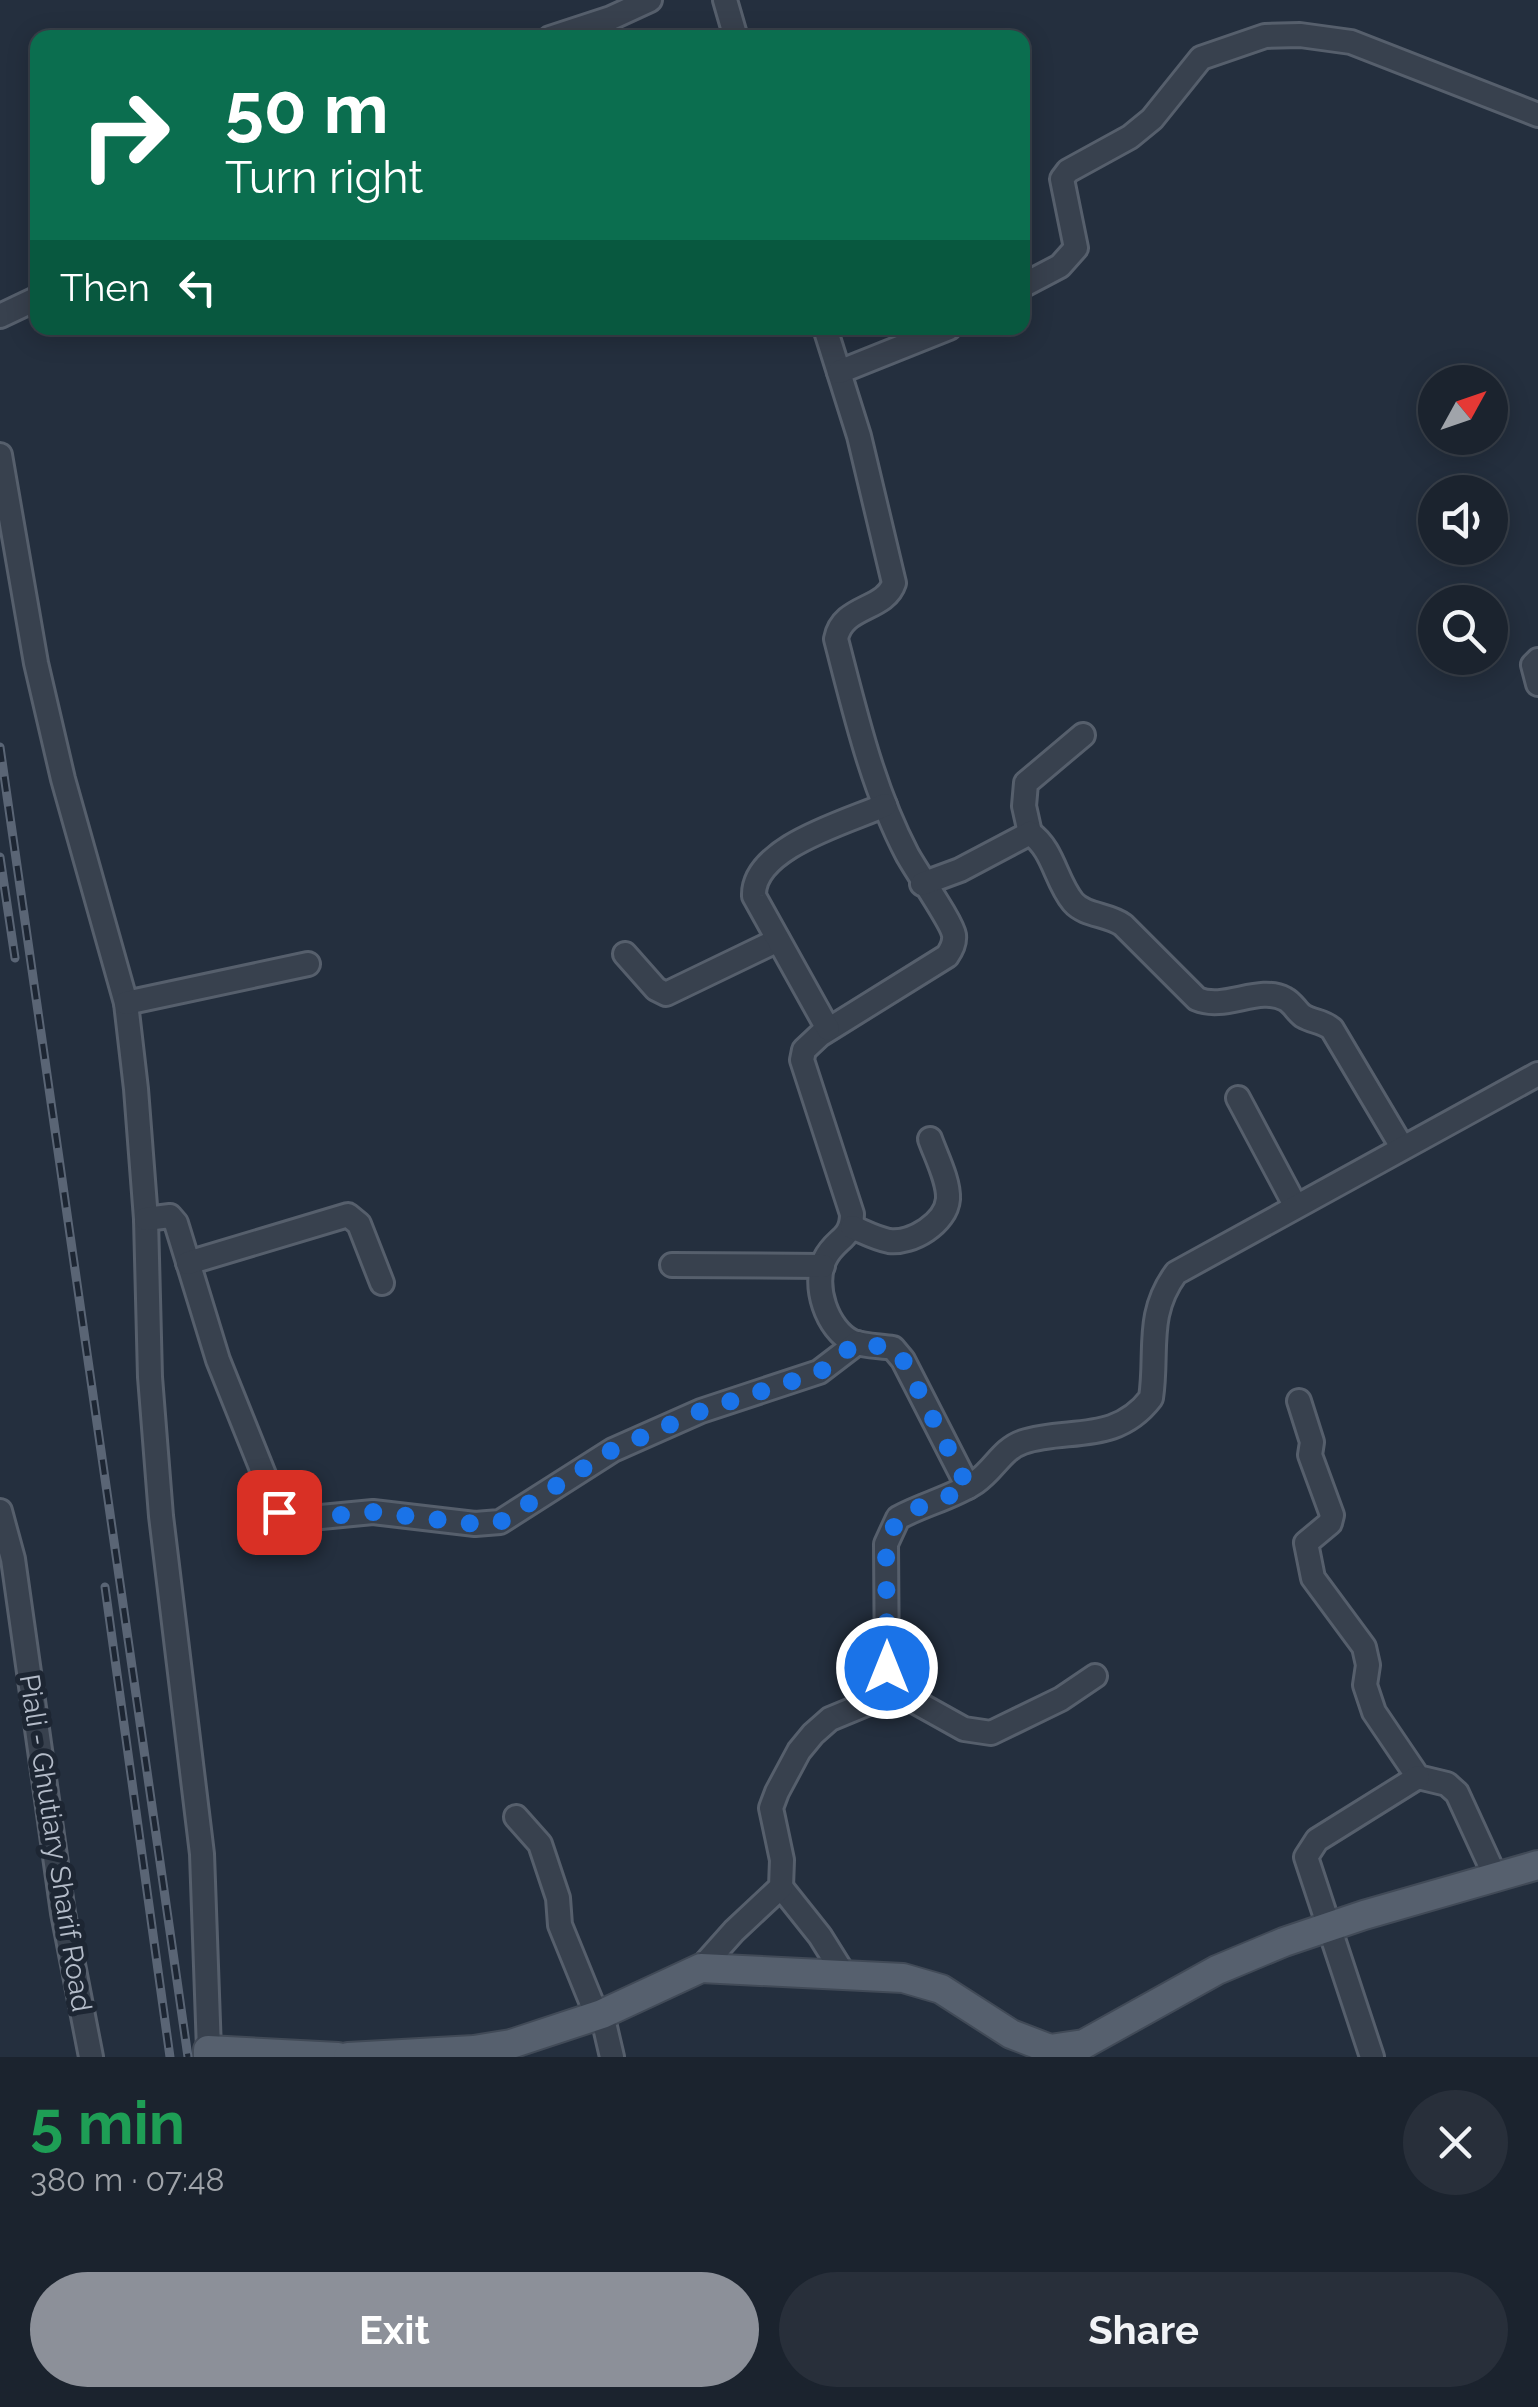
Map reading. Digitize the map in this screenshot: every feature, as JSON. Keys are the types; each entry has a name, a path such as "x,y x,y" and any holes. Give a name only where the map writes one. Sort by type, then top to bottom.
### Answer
{"main road":[{"path":"348,2057 474,2050 511,2044 599,2015 701,1968 903,1978 942,1989 1012,2034 1050,2048 1084,2044 1217,1970 1330,1926 1538,1866"},
{"path":"209,2054 338,2057"}],"street":[{"path":"575,30 650,0"},
{"path":"725,0 734,30"},
{"path":"1030,282 1060,266 1076,248 1062,179 1152,119 1192,66 1216,52 1282,34 1351,42 1538,114"},
{"path":"0,316 30,302"},
{"path":"827,335 894,573 893,590 852,613 838,628 836,639 886,806 922,884 951,925 955,938 947,956 828,1029 804,1050 802,1060 848,1196 852,1228"},
{"path":"839,372 932,335"},
{"path":"0,455 36,663 63,779 126,1003 146,1219 150,1377 162,1516 202,1854 209,2054"},
{"path":"1538,660 1534,665 1538,684"},
{"path":"1083,736 1026,783 1024,806 1030,833 1039,839 1074,903 1084,911 1123,925 1197,999 1208,1004 1272,995 1290,1002 1307,1018 1325,1023 1402,1147"},
{"path":"828,1029 753,889 775,858 805,837 886,806"},
{"path":"922,884 960,870 1030,833"},
{"path":"625,954 656,989 666,994 778,940"},
{"path":"126,1003 308,964"},
{"path":"701,1968 780,1887 782,1860 771,1808 799,1751 830,1719 870,1702 887,1682 886,1544 898,1518 968,1487 1014,1445 1094,1434 1144,1408 1152,1388 1152,1335 1168,1284 1189,1264 1538,1074"},
{"path":"1238,1098 1295,1205"},
{"path":"852,1228 900,1241 930,1228 940,1217 948,1204 948,1193 930,1139"},
{"path":"188,1263 348,1215 359,1224 382,1283"},
{"path":"146,1219 173,1218 218,1360 279,1512 290,1520 373,1512 476,1524 500,1522 612,1450 701,1411 820,1372 856,1343"},
{"path":"852,1228 822,1266 820,1280 830,1320 841,1335 856,1343 898,1352 968,1487"},
{"path":"672,1265 822,1266"},
{"path":"1298,1402 1312,1442 1310,1456 1332,1515 1330,1522 1307,1540 1310,1571 1364,1647 1368,1665 1365,1685 1374,1712 1418,1777 1447,1784 1456,1792 1496,1878"},
{"name":"Piali - Ghutiary Sharif Road","path":"0,1511 13,1560 63,1913 91,2057"},
{"path":"880,1694 912,1700 964,1729 991,1733 1095,1676"},
{"path":"1372,2057 1306,1858 1310,1847 1418,1777"},
{"path":"516,1817 540,1844 556,1890 560,1925 599,2015 612,2057"},
{"path":"780,1887 820,1936 845,1976"}],"railway":[{"path":"0,747 188,2057"},
{"path":"0,857 15,958"},
{"path":"105,1587 170,2057"}],"route":[{"path":"279,1512 290,1520 343,1513 397,1512 476,1524 500,1522 612,1450 656,1430 820,1372 841,1359 856,1343 892,1348 903,1360 968,1487 898,1518 890,1530 886,1544 887,1668"}]}
